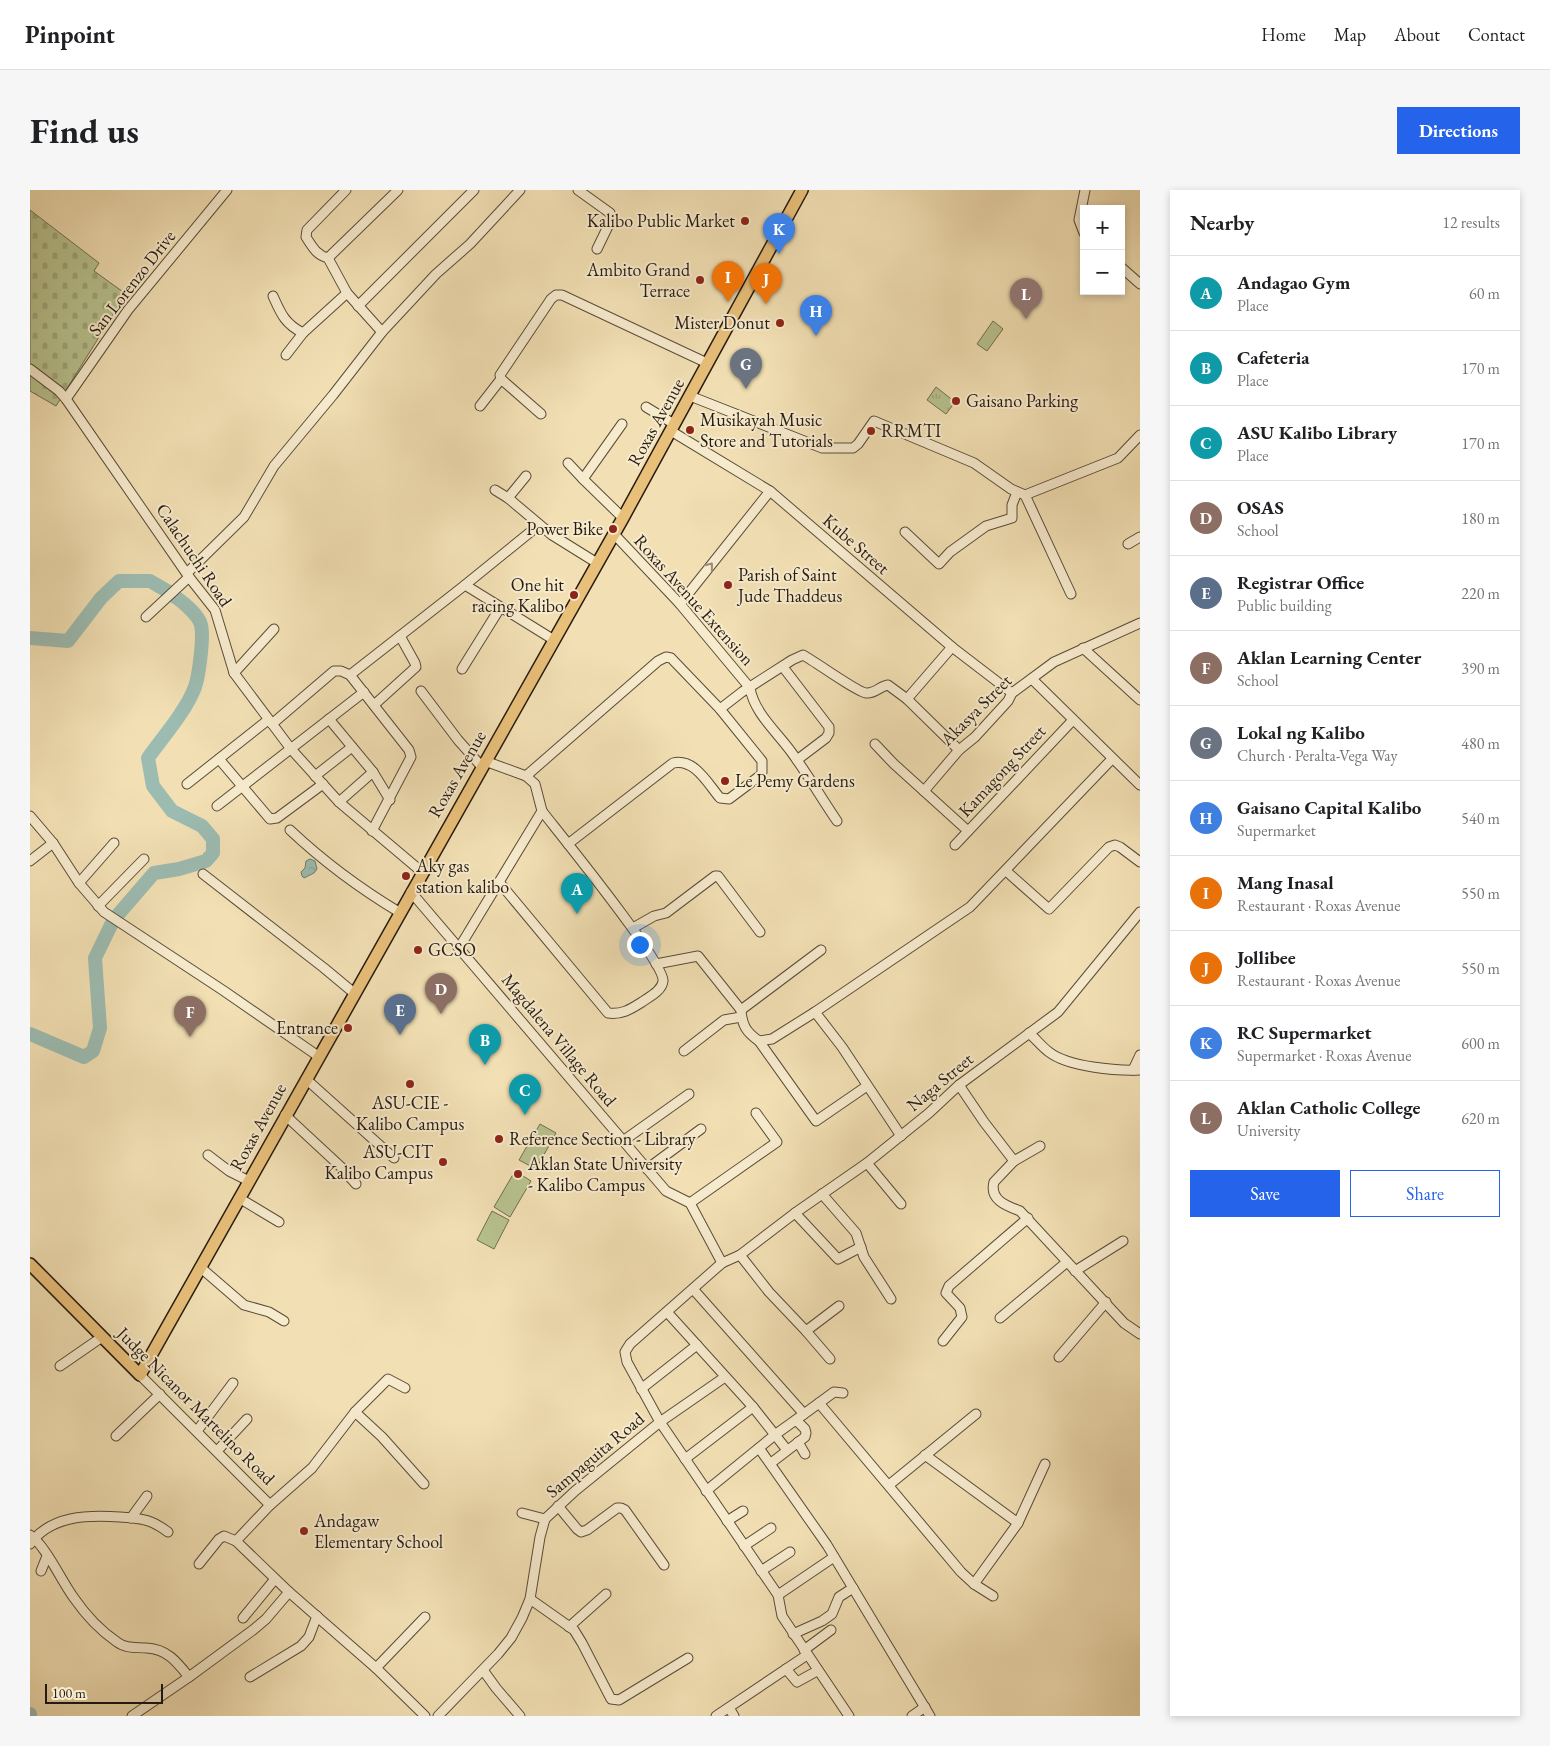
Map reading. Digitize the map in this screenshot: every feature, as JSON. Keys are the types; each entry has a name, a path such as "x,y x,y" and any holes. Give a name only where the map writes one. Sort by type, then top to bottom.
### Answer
{"main road":[{"name":"Roxas Avenue","path":"140,1374 623,518 802,190"},
{"name":"Judge Nicanor Martelino Road","path":"30,1264 140,1374"}],"street":[{"name":"San Lorenzo Drive","path":"66,399 128,310 227,190"},
{"path":"346,190 305,234 315,251 321,256 328,258 347,293 382,332"},
{"path":"328,258 398,190"},
{"path":"358,306 474,190"},
{"path":"146,617 244,518 274,466 382,332 436,274 470,244 520,190"},
{"path":"578,190 610,213 612,218 597,249"},
{"path":"1082,205 1085,190"},
{"path":"1125,271 1140,284"},
{"path":"286,355 303,333 347,293"},
{"path":"480,406 501,379 501,372 556,295 562,295 707,364"},
{"path":"273,296 290,327 303,333"},
{"name":"Calachuchi Road","path":"30,369 59,391 66,399 217,614 234,673 291,749 339,802 422,872"},
{"path":"501,379 541,414"},
{"path":"690,396 822,448 852,448 858,444 874,421 974,463 1021,493 1070,594"},
{"name":"Kube Street","path":"646,407 672,427 770,491 952,647 1012,693"},
{"path":"583,479 622,424"},
{"path":"905,532 939,564 950,552 986,526 1012,518 1011,509 1021,493 1118,458 1140,435"},
{"path":"568,463 623,518"},
{"path":"508,498 526,476"},
{"path":"495,490 508,498 552,535 597,563"},
{"path":"680,604 770,491"},
{"path":"350,675 539,525"},
{"name":"Roxas Avenue Extension","path":"614,534 680,604 750,688 752,699 797,760 837,821"},
{"path":"1128,544 1140,537"},
{"path":"465,585 554,640"},
{"path":"462,669 500,608"},
{"name":"Akasya Street","path":"924,791 959,750 975,737 1008,701 1012,693 1054,662 1140,623"},
{"path":"234,673 274,630"},
{"path":"374,705 416,668 415,662 400,636"},
{"path":"907,699 952,647"},
{"path":"1083,648 1140,700"},
{"path":"720,709 742,692 802,655 864,693 876,691 882,686 888,685 907,699 959,750"},
{"path":"526,776 662,658 666,657 675,661 720,709 762,761 761,775 729,799 724,800 720,798 695,768 686,763 674,763 568,844"},
{"path":"783,667 828,727 829,733 826,738 797,760"},
{"path":"187,784 334,671 341,671 350,675 364,692 409,750 411,757 372,831"},
{"path":"1032,679 1140,786"},
{"path":"421,691 458,740 483,764 526,776 535,784 542,811 633,928 664,978 663,983 656,992 621,1014 608,1013 499,882"},
{"path":"217,806 364,692"},
{"path":"329,719 373,772 390,800"},
{"name":"Kamagong Street","path":"955,845 1073,720"},
{"path":"875,744 894,764 968,831"},
{"path":"316,776 352,746"},
{"path":"219,759 270,819 273,820 323,784"},
{"path":"759,1041 772,1039 815,1012 970,907 1112,759"},
{"path":"339,802 373,772"},
{"path":"458,948 542,811"},
{"path":"30,816 53,843 79,883 111,918 318,1056"},
{"path":"290,830 316,855 341,875 399,912"},
{"path":"30,861 53,843"},
{"path":"79,883 114,843"},
{"path":"1006,871 1049,909 1110,847 1120,846 1140,862"},
{"path":"98,906 144,859"},
{"path":"203,874 354,993"},
{"path":"633,928 654,916 666,913 715,876 718,876 760,932"},
{"name":"Magdalena Village Road","path":"411,892 666,1191 690,1203"},
{"name":"Naga Street","path":"740,1256 795,1213 868,1163 960,1085 1058,1012 1140,912"},
{"path":"684,1051 724,1020 741,1013 821,950"},
{"path":"656,964 698,956 741,1013 749,1034 759,1041 816,1121 867,1086"},
{"path":"815,1012 842,1047 901,1136"},
{"path":"1030,1033 1050,1053 1069,1061 1098,1068 1137,1070 1140,1055"},
{"path":"306,1079 394,1158"},
{"path":"960,1085 984,1122 1014,1161"},
{"path":"623,1141 689,1094"},
{"path":"722,1263 690,1203 776,1142 756,1113"},
{"path":"285,1115 340,1166 356,1184"},
{"path":"647,1169 701,1129"},
{"path":"1040,1146 1014,1161 994,1182 996,1198 1002,1203 1020,1211 1028,1218 1124,1324 1140,1334"},
{"path":"208,1155 229,1171 248,1181"},
{"path":"868,1163 901,1204"},
{"path":"822,1194 856,1233 868,1264 891,1299"},
{"path":"239,1198 279,1222"},
{"path":"795,1213 838,1259 861,1247"},
{"path":"943,1341 962,1317 960,1308 946,1293 949,1286 1028,1218"},
{"path":"1076,1271 1123,1241"},
{"path":"830,1359 772,1296 740,1256 722,1263 630,1344 625,1352 627,1362 660,1422 778,1595 782,1616 846,1715"},
{"path":"1000,1318 1067,1262"},
{"path":"200,1267 244,1305 269,1312 284,1321"},
{"path":"693,1289 800,1417 805,1429 805,1437 771,1463"},
{"path":"1059,1357 1106,1302"},
{"path":"806,1331 839,1306"},
{"path":"667,1312 753,1407 787,1450"},
{"path":"60,1366 102,1337"},
{"path":"641,1389 697,1345"},
{"name":"Judge Nicanor Martelino Road","path":"140,1374 270,1505 236,1541"},
{"name":"Sampaguita Road","path":"438,1716 511,1638 522,1618 530,1599 540,1537 545,1519 575,1491 660,1422 725,1377"},
{"path":"270,1505 312,1468 355,1412 388,1379 405,1388"},
{"path":"197,1431 233,1382"},
{"path":"706,1491 819,1402 834,1392 843,1393"},
{"path":"116,1436 160,1394"},
{"path":"819,1402 961,1572 974,1584 993,1596"},
{"path":"685,1459 753,1407"},
{"path":"355,1412 382,1437 424,1484"},
{"path":"889,1485 976,1414"},
{"path":"217,1451 247,1419"},
{"path":"798,1442 805,1454"},
{"path":"760,1448 834,1557 930,1716"},
{"path":"925,1455 1018,1523"},
{"path":"974,1584 1018,1523 1045,1464"},
{"path":"131,1518 147,1496"},
{"path":"558,1506 581,1532 617,1508 625,1510 664,1565"},
{"path":"727,1521 743,1511"},
{"path":"522,1513 545,1519"},
{"path":"168,1532 149,1521 90,1516 76,1517 55,1524 31,1539 47,1556 84,1611 118,1644 128,1647 157,1649 175,1660 189,1677"},
{"path":"744,1546 771,1528"},
{"path":"198,1564 224,1536 236,1541 289,1592 376,1668 425,1716"},
{"path":"761,1571 790,1552"},
{"path":"41,1571 47,1556"},
{"path":"778,1595 834,1557"},
{"path":"243,1618 275,1578"},
{"path":"793,1634 822,1621 832,1614 839,1597 853,1588"},
{"path":"132,1716 189,1677 266,1619 289,1592"},
{"path":"569,1627 606,1594"},
{"path":"530,1599 574,1630 611,1698 619,1700 688,1658"},
{"path":"250,1677 301,1646 309,1637 317,1616"},
{"path":"376,1668 425,1617"},
{"path":"716,1716 786,1669 831,1630"},
{"path":"786,1669 797,1682 818,1671"},
{"path":"483,1670 520,1716"},
{"path":"912,1716 925,1706"},
{"path":"729,1708 734,1716"}],"green space":[{"path":"30,210 99,263 94,271 126,294 56,406 30,391"},
{"path":"993,321 1003,329 987,351 977,344"},
{"path":"936,387 955,402 946,414 927,400"},
{"path":"540,1124 556,1133 536,1169 519,1160"},
{"path":"515,1171 531,1181 510,1217 494,1207"},
{"path":"492,1211 509,1220 494,1249 477,1240"}],"water":[{"path":"310,859 315,861 317,869 314,873 304,878 301,872 305,868 306,861"}],"waterway":[{"path":"30,638 68,641 101,598 119,581 150,581 169,592"},
{"path":"116,917 154,873 179,869 206,861 213,853 213,839 202,826 172,811 153,786 148,758 174,724 191,696 195,687 199,665 202,638 200,621 189,608 172,595"},
{"path":"30,1034 84,1057 93,1051 100,1028 95,958 112,923"}],"place":[{"name":"Kalibo Public Market","path":"745,221"},
{"name":"RC Supermarket","path":"779,254"},
{"name":"Ambito Grand Terrace","path":"700,280"},
{"name":"Mang Inasal","path":"728,302"},
{"name":"Jollibee","path":"766,304"},
{"name":"Aklan Catholic College","path":"1026,319"},
{"name":"Mister Donut","path":"780,323"},
{"name":"Gaisano Capital Kalibo","path":"816,336"},
{"name":"Lokal ng Kalibo","path":"746,389"},
{"name":"Gaisano Parking","path":"956,401"},
{"name":"Musikayah Music Store and Tutorials","path":"690,430"},
{"name":"RRMTI","path":"871,431"},
{"name":"Power Bike","path":"613,529"},
{"name":"Parish of Saint Jude Thaddeus","path":"728,585"},
{"name":"One hit racing Kalibo","path":"574,595"},
{"name":"Le Pemy Gardens","path":"725,781"},
{"name":"Aky gas station kalibo","path":"406,876"},
{"name":"Andagao Gym","path":"577,914"},
{"name":"GCSO","path":"418,950"},
{"name":"OSAS","path":"441,1014"},
{"name":"Entrance","path":"348,1028"},
{"name":"Registrar Office","path":"400,1035"},
{"name":"Aklan Learning Center","path":"190,1037"},
{"name":"Cafeteria","path":"485,1065"},
{"name":"ASU-CIE - Kalibo Campus","path":"410,1084"},
{"name":"ASU Kalibo Library","path":"525,1115"},
{"name":"Reference Section - Library","path":"499,1139"},
{"name":"ASU-CIT Kalibo Campus","path":"443,1162"},
{"name":"Aklan State University - Kalibo Campus","path":"518,1174"},
{"name":"Andagaw Elementary School","path":"304,1531"}]}
